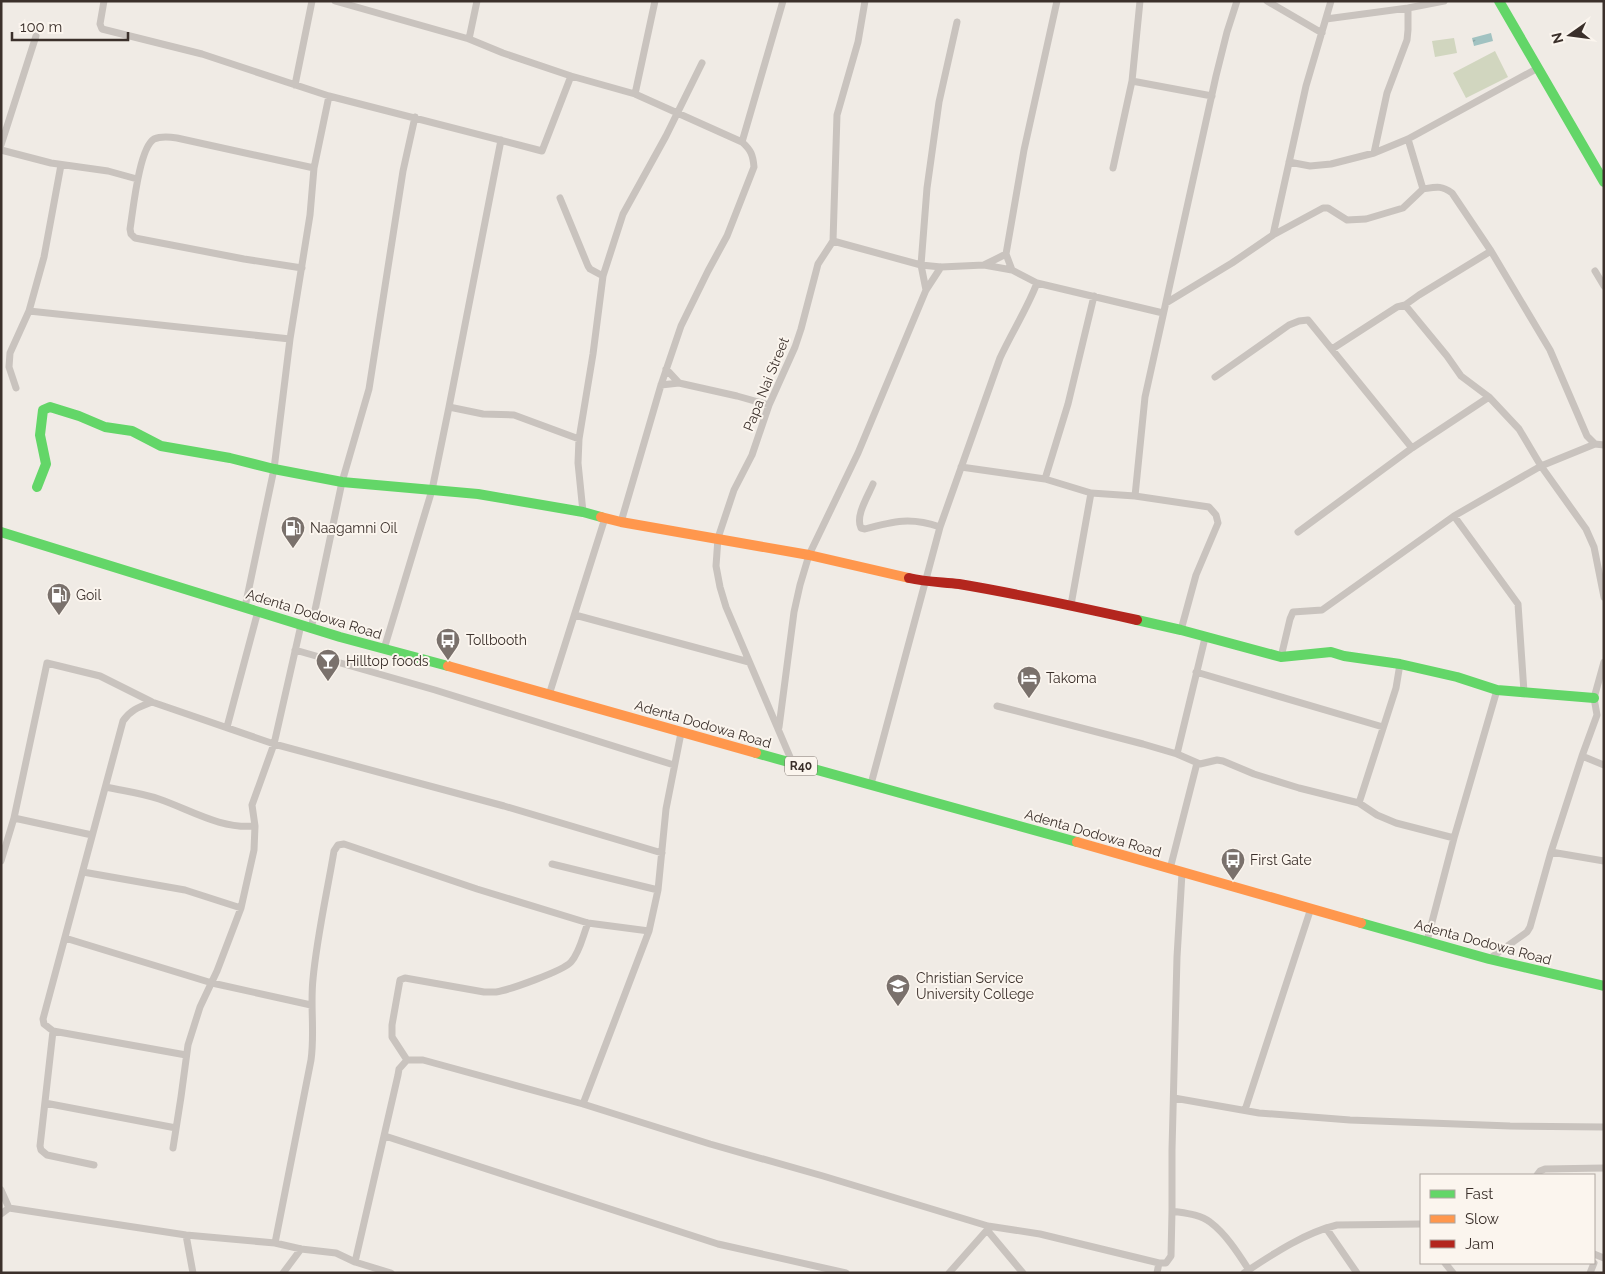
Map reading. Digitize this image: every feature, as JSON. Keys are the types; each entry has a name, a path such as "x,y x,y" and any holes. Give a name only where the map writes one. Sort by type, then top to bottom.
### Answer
{"street":[{"path":"104,1 100,24 102,29 202,54 329,96 544,151 571,76"},
{"path":"295,85 312,1"},
{"path":"335,1 469,39 503,53 571,76 635,94 742,142 751,152 754,167 727,236 681,326 661,385 621,522"},
{"path":"469,39 477,1"},
{"path":"635,94 654,1"},
{"path":"742,142 783,1"},
{"name":"Papa Nai Street","path":"793,764 749,662 720,588 716,566 718,538 729,503 752,455 769,405 801,330 818,264 832,241 838,106 858,42 865,1"},
{"path":"1012,270 1006,254 1024,150 1057,1"},
{"path":"1113,168 1132,81 1140,1"},
{"path":"1135,496 1145,397 1212,96 1227,32 1237,1"},
{"path":"1267,1 1322,33"},
{"path":"1273,235 1306,86 1331,1"},
{"path":"1326,19 1444,1"},
{"path":"1499,1 1604,182"},
{"path":"1374,153 1386,93 1407,40 1408,8"},
{"path":"926,290 921,265 927,188 939,102 957,22"},
{"path":"1,145 36,36"},
{"path":"583,512 578,463 579,439 603,276 623,214 666,136 702,63"},
{"path":"1289,162 1310,166 1374,153 1408,139 1538,68"},
{"path":"1132,81 1212,96"},
{"path":"245,608 274,469 290,339 311,209 314,168 329,96"},
{"path":"173,1148 186,1055 192,1029 241,908 254,850 255,826 252,805 274,744 295,650 306,627 342,482 369,389 403,171 414,117"},
{"path":"302,268 135,238 131,234 130,229 137,179 147,145 152,140 164,137 177,138 314,168"},
{"path":"1408,139 1423,189"},
{"path":"384,649 432,490 501,140"},
{"path":"1,150 61,165 108,171 137,179"},
{"path":"16,388 8,359 29,311 44,257 61,165"},
{"path":"1166,303 1232,263 1273,235 1323,208 1328,208 1350,221 1376,217 1403,208 1423,189 1438,186 1445,188 1452,193 1491,252 1550,350 1584,431 1595,444"},
{"path":"560,198 590,270 603,276"},
{"path":"832,241 921,265 941,268 984,265 1012,270 1037,282 1163,312"},
{"path":"1332,349 1397,307 1405,305 1419,294 1491,252"},
{"path":"984,265 1006,254"},
{"path":"778,730 792,626 808,555 858,453 926,290 941,268"},
{"path":"1596,272 1604,286"},
{"path":"871,784 940,527 1000,358 1009,338 1027,308 1037,282"},
{"path":"1045,479 1068,404 1094,296"},
{"path":"1405,305 1461,376 1489,397 1519,428 1541,466 1577,516 1590,538 1594,547 1604,596"},
{"path":"29,311 290,339"},
{"path":"1215,377 1289,325 1308,320 1412,448"},
{"path":"666,369 679,383"},
{"path":"661,385 679,383 769,405"},
{"path":"1298,532 1412,448 1489,397"},
{"path":"37,487 46,464 40,435 43,410 50,407 79,416 104,427 137,433 161,446 230,458 274,469 342,482 478,494 583,512 621,522 808,555 925,582 957,584 1071,604 1181,630 1281,657 1325,652 1400,664 1457,677 1497,690 1594,698"},
{"path":"449,407 483,414 514,415 579,439"},
{"path":"1281,657 1291,614 1297,611 1318,612 1322,610 1454,516 1541,466 1595,444 1604,445"},
{"path":"961,467 1045,479 1091,493 1135,496 1209,507 1216,515 1218,523 1196,575 1181,630"},
{"path":"873,484 860,517 859,524 861,528 865,529 905,520 926,522 940,527"},
{"path":"1071,604 1091,493"},
{"path":"1454,516 1518,604 1524,692"},
{"path":"549,695 605,518"},
{"name":"Adenta Dodowa Road","path":"1,532 306,627 681,733 871,784 1489,959 1604,986"},
{"path":"227,727 258,611"},
{"path":"575,616 749,662"},
{"path":"1177,754 1205,638"},
{"path":"295,650 435,690 674,765"},
{"path":"1489,959 1528,932 1533,920 1551,852 1582,756 1600,716 1594,698 1604,662"},
{"path":"1,861 14,818 46,663 100,676 152,702 274,744 662,852"},
{"path":"1359,803 1396,688 1400,664"},
{"path":"1196,672 1383,727"},
{"path":"1427,941 1454,838 1497,690"},
{"path":"152,702 136,708 122,721 66,938 43,1018 44,1024 53,1032 186,1055"},
{"path":"997,706 1177,754 1197,763 1223,761 1254,774 1298,788 1359,803 1377,815 1396,823 1454,838"},
{"path":"584,1104 649,931 658,890 666,809 681,733"},
{"path":"1582,756 1604,764"},
{"path":"1170,869 1197,763"},
{"path":"106,787 144,794 222,823 243,827 255,826"},
{"path":"14,818 92,835"},
{"path":"276,1243 311,1060 314,1029 311,1005 313,977 334,850 338,845 344,844 476,889 588,923 649,931"},
{"path":"1551,852 1604,861"},
{"path":"552,864 658,890"},
{"path":"83,872 185,890 241,908"},
{"path":"407,1060 423,1060 584,1104 710,1144 841,1181 987,1228 1040,1234 1159,1263 1166,1263 1171,1256 1177,957 1182,873"},
{"path":"1245,1110 1311,908"},
{"path":"407,1060 392,1037 392,1025 400,980 405,978 484,992 506,989 560,970 568,965 576,953 588,923"},
{"path":"66,938 212,983 311,1005"},
{"path":"53,1032 40,1146 47,1155 94,1165"},
{"path":"355,1262 399,1070 407,1060"},
{"path":"1174,1098 1259,1113 1350,1120 1510,1126 1604,1127"},
{"path":"45,1103 176,1128"},
{"path":"385,1136 718,1244 846,1273"},
{"path":"1538,1174 1540,1170 1545,1169 1604,1168"},
{"path":"1,1190 10,1208"},
{"path":"1,1214 10,1208 186,1235 276,1243 336,1254 391,1273"},
{"path":"1172,1211 1191,1214 1209,1221 1229,1243 1247,1271 1308,1235 1337,1225 1420,1224"},
{"path":"949,1273 987,1228"},
{"path":"987,1228 1023,1273"},
{"path":"1326,1228 1357,1273"},
{"path":"186,1235 194,1273"},
{"path":"283,1273 301,1249"},
{"path":"1157,1273 1159,1263"}],"green space":[{"path":"1454,38 1457,53 1435,57 1432,41"},
{"path":"1495,51 1508,77 1466,98 1453,73"}],"water":[{"path":"1491,33 1493,41 1474,46 1472,38"}],"traffic: fast":[{"path":"1499,1 1604,182"},
{"path":"37,487 46,464 40,435 43,410 50,407 105,427 132,431 161,446 230,458 274,469 342,482 478,494 583,512 601,517"},
{"path":"1,532 340,637 448,666"},
{"path":"1137,620 1281,657 1331,652 1344,656 1400,664 1457,677 1497,690 1594,698"},
{"path":"756,753 1077,842"},
{"path":"1361,923 1489,959 1604,986"}],"traffic: slow":[{"path":"601,517 809,555 909,578"},
{"path":"448,666 756,753"},
{"path":"1077,842 1361,923"}],"traffic: jam":[{"path":"909,578 981,588 1137,620"}],"place":[{"name":"Naagamni Oil","path":"293,549"},
{"name":"Goil","path":"59,616"},
{"name":"Tollbooth","path":"448,661"},
{"name":"Hilltop foods","path":"328,682"},
{"name":"Takoma","path":"1029,699"},
{"name":"First Gate","path":"1233,881"},
{"name":"Christian Service University College","path":"898,1007"}]}
